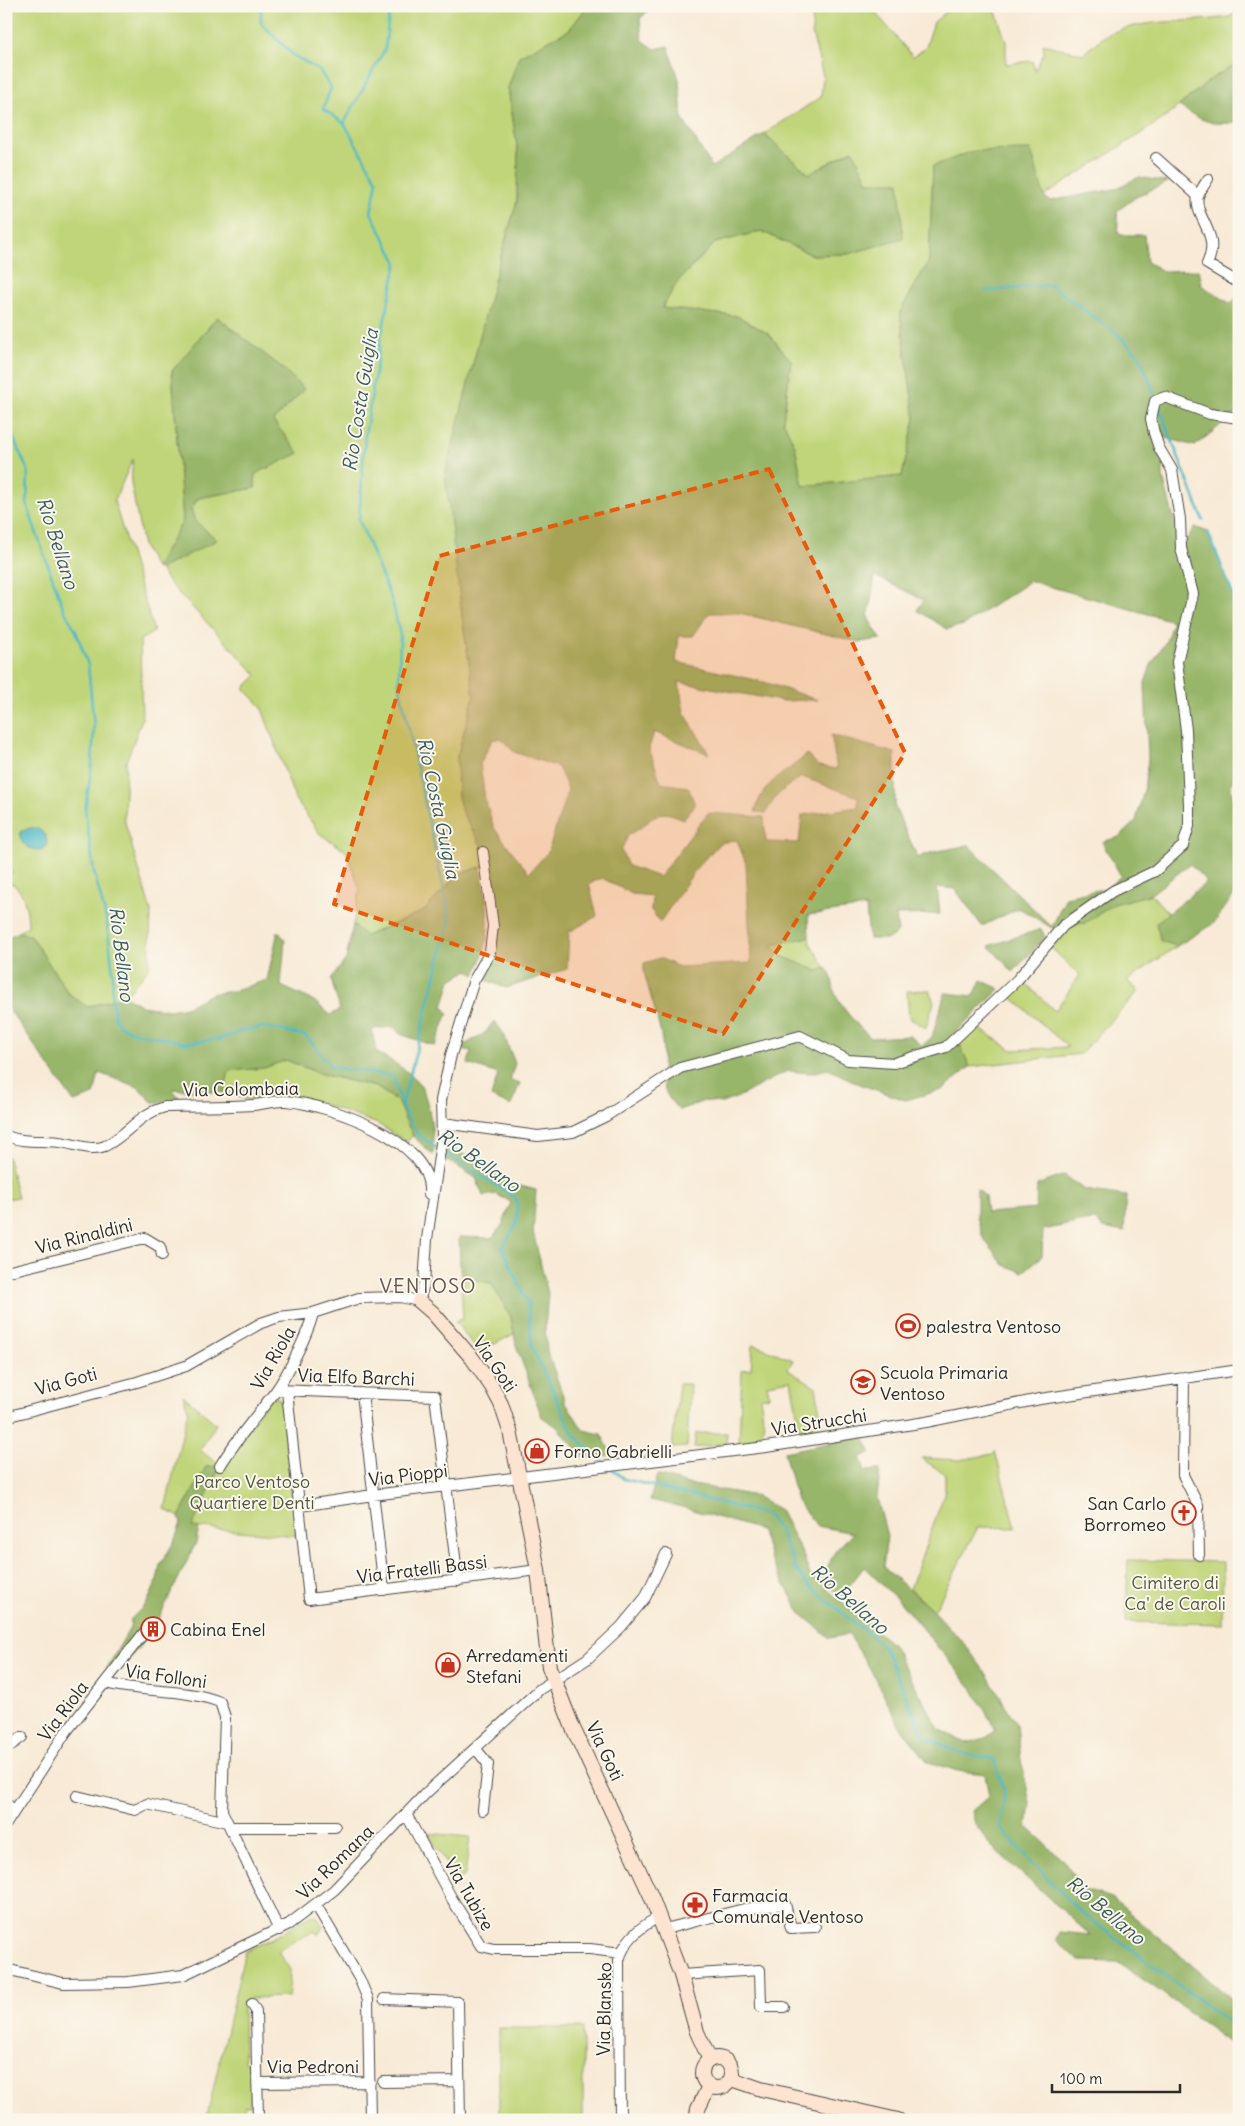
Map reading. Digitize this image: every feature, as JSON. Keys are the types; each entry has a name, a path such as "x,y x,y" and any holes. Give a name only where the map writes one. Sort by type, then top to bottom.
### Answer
{"street":[{"path":"1156,158 1198,196"},
{"path":"1208,179 1198,196 1198,204 1213,246 1207,264 1232,282 1239,284"},
{"path":"443,1123 538,1136 573,1132 606,1116 680,1068 800,1036 848,1060 894,1063 946,1047 1017,980 1063,926 1113,891 1155,871 1183,846 1189,826 1186,730 1177,662 1194,594 1181,548 1180,519 1172,470 1159,448 1151,419 1155,401 1165,397 1210,414 1239,418"},
{"name":"Via Colombaia","path":"419,1301 424,1284 440,1156 443,1123 440,1104 474,980 490,952 493,926 483,852"},
{"name":"Via Colombaia","path":"6,1136 20,1141 58,1142 96,1148 128,1132 144,1114 165,1107 251,1105 284,1101 316,1105 375,1128 405,1148 426,1174 430,1186 428,1202 432,1215"},
{"name":"Via Rinaldini","path":"6,1272 145,1238 160,1247 162,1255"},
{"name":"Via Goti","path":"6,1417 137,1382 186,1366 261,1323 279,1317 313,1313 360,1298 400,1297 419,1301 433,1313 472,1358 498,1396 510,1431 520,1477 538,1570 544,1640 553,1680 592,1770 632,1850 681,1975 696,2032 710,2060"},
{"name":"Via Riola","path":"220,1466 237,1437 282,1391 313,1313"},
{"name":"Via Strucchi","path":"520,1477 766,1446 918,1424 1040,1399 1239,1370"},
{"path":"1184,1377 1184,1475 1198,1505 1199,1555"},
{"path":"282,1391 300,1506"},
{"name":"Via Elfo Barchi","path":"282,1391 435,1396 446,1486"},
{"path":"362,1393 384,1590"},
{"name":"Via Pioppi","path":"300,1506 520,1477"},
{"path":"446,1486 458,1581"},
{"name":"Via Fratelli Bassi","path":"300,1506 310,1599 538,1570"},
{"name":"Via Romana","path":"6,1970 63,1983 128,1982 183,1976 279,1930 316,1905 334,1890 406,1814 540,1689 587,1659 626,1622 645,1598 666,1554"},
{"name":"Via Riola","path":"6,1824 66,1732 143,1634"},
{"name":"Via Folloni","path":"105,1683 138,1689 204,1696 220,1702 225,1717 222,1811 279,1930"},
{"name":"Via Riola","path":"6,1749 22,1737"},
{"path":"476,1749 488,1764 483,1810"},
{"path":"77,1796 136,1810 147,1804 228,1824 335,1827"},
{"path":"6,1802 14,1811"},
{"name":"Via Tubize","path":"406,1814 480,1946 494,1949 590,1949 621,1953"},
{"path":"662,1923 785,1904 791,1928 815,1926"},
{"path":"316,1905 366,1993 369,2010 370,2120"},
{"name":"Via Blansko","path":"620,2120 618,1990 621,1953 636,1932 662,1923"},
{"path":"681,1975 760,1970 761,2007 784,2007"},
{"path":"384,1999 458,2002 460,2120"},
{"name":"Via Pedroni","path":"252,2004 256,2011 258,2120"},
{"path":"718,2058 726,2060 733,2071 732,2080 722,2088 709,2086 703,2081 704,2065 710,2060 718,2058"},
{"path":"732,2080 760,2089 898,2120"},
{"path":"383,2082 459,2081"},
{"name":"Via Pedroni","path":"257,2083 370,2082"},
{"path":"696,2120 709,2086"}],"highlighted area":[{"path":"769,469 905,753 723,1034 334,904 439,556"}],"green space":[{"path":"6,6 588,6 569,30 519,56 508,88 518,152 517,201 497,269 462,616 474,696 457,757 462,812 492,864 458,874 424,911 365,936 353,925 360,889 346,851 320,834 295,799 261,706 244,688 257,675 169,583 160,569 216,540 195,521 191,509 198,498 255,488 255,474 299,453 273,421 304,389 172,371 183,521 155,568 143,546 131,483 133,459 114,501 154,632 140,640 142,719 126,762 124,819 151,911 149,968 125,996 87,1007 68,993 31,936 19,932 28,926 26,906 17,888 6,882 6,874 13,873 6,862"},
{"path":"588,6 652,6 640,19 642,40 655,49 668,46 679,79 682,118 712,167 764,134 809,174 853,150 868,182 899,182 903,238 849,254 812,255 761,231 715,243 678,281 662,308 737,316 769,334 791,361 783,421 795,446 803,486 902,476 915,419 900,312 929,261 933,166 973,151 1031,150 1044,196 1050,201 1115,189 1139,177 1168,182 1136,197 1117,211 1119,235 1144,235 1147,262 1163,271 1199,270 1201,285 1231,304 1239,294 1239,410 1195,446 1163,437 1163,477 1181,547 1195,527 1208,532 1239,610 1239,768 1235,767 1231,787 1239,852 1236,892 1214,923 1177,946 1161,941 1156,923 1207,882 1190,864 1151,894 1114,904 1085,923 1052,928 1019,908 982,926 955,889 937,887 940,914 896,915 898,932 888,939 869,939 866,907 808,915 809,937 772,945 781,956 818,971 826,968 831,975 835,994 841,1004 852,1019 871,1038 910,1036 922,1046 932,1037 945,993 974,996 981,980 1000,989 947,1041 959,1043 970,1067 942,1090 905,1100 862,1085 828,1069 810,1073 787,1071 738,1097 722,1103 704,1101 679,1110 670,1100 663,1083 663,1047 644,972 644,963 660,958 679,967 751,963 746,864 737,840 720,843 698,866 660,922 651,910 652,896 632,894 602,878 589,884 597,916 569,932 567,969 506,988 486,980 494,958 499,932 492,864 462,812 458,797 457,757 474,696 462,616 445,474 497,269 517,201 518,152 508,88 519,56 569,30","holes":["875,576 924,600 917,610 947,629 964,625 1030,581 1173,621 1166,641 1151,665 1145,683 1148,759 1144,790 1136,821 1119,837 1102,842 1121,876 1107,888 1066,897 1052,927 968,845 935,852 918,858 895,808 895,753 831,735 837,769 819,766 807,754 769,785 758,801 755,812 766,813 781,792 802,777 858,797 858,807 802,815 799,843 766,842 764,817 708,813 659,877 628,866 621,850 629,834 658,814 665,813 683,819 695,805 688,787 661,783 649,748 654,732 709,754 684,712 679,682 781,701 818,700 764,682 676,662 679,636 693,636 709,613 739,613 859,642 881,639 868,618","501,738 514,752 558,767 568,789 548,852 529,873 494,828 485,799 480,764 492,740"]},
{"path":"813,6 870,6 913,57 926,47 934,22 953,6 994,6 1006,42 1006,64 1032,61 1035,70 1044,53 1043,44 1083,54 1104,37 1125,28 1155,23 1230,17 1239,6 1239,62 1211,79 1163,119 1044,196 933,166 929,261 900,312 915,419 902,476 803,486 795,446 783,421 791,361 769,334 737,316 661,309 678,281 715,243 761,231 812,255 849,254 868,183 852,150 809,174 764,134 821,97 823,76 812,33"},
{"path":"1239,62 1239,122 1214,123 1201,119 1179,106 1211,79"},
{"path":"217,317 285,370 304,389 273,421 299,453 255,474 255,488 198,498 191,509 195,521 217,540 160,569 155,568 183,521 172,371"},
{"path":"481,867 488,922 485,946 475,975 468,970 451,980 443,1007 448,1013 435,1046 400,1034 394,1027 372,1029 376,1052 411,1075 423,1091 431,1119 433,1155 413,1136 397,1101 376,1087 321,1074 286,1060 264,1068 229,1071 224,1093 172,1089 183,1102 152,1102 138,1087 99,1073 94,1095 74,1102 6,1005 6,938 19,932 31,936 68,993 87,1007 125,996 142,1006 169,1010 186,1007 211,994 233,991 267,980 278,931 285,940 281,986 314,1001 330,1015 340,1010 331,979 346,959 353,925 366,936 424,911 458,874"},
{"path":"1151,894 1168,913 1156,924 1161,941 1177,946 1127,981 1139,991 1080,1054 970,1067 959,1043 977,1027 1012,1050 1068,1047 1010,996 1024,982 1055,1011 1080,975 1051,948 1069,925 1085,923 1114,904"},
{"path":"1041,929 1045,937 1013,972 989,946"},
{"path":"809,937 810,943 826,968 818,971 781,956 771,945"},
{"path":"929,990 934,1002 926,1028 909,1018 907,991"},
{"path":"494,1021 502,1031 515,1063 510,1080 520,1083 511,1106 491,1097 498,1074 468,1064 471,1051 459,1048 485,1033"},
{"path":"286,1060 321,1074 376,1087 397,1101 413,1136 406,1142 378,1124 318,1102 283,1096 249,1100 224,1093 228,1071 264,1068"},
{"path":"445,1146 496,1169 495,1175 513,1184 536,1190 533,1232 548,1294 545,1327 547,1351 565,1401 583,1430 601,1434 612,1455 584,1458 556,1426 542,1417 516,1345 511,1317 491,1283 466,1278 460,1265 459,1237 492,1238 503,1224 511,1202 496,1194 483,1196 476,1178 444,1158"},
{"path":"6,1151 18,1197 6,1199"},
{"path":"1065,1175 1084,1190 1126,1196 1124,1232 1103,1228 1094,1219 1043,1230 1042,1256 1023,1272 1004,1265 983,1238 977,1217 977,1189 985,1196 987,1213 1036,1209 1037,1185"},
{"path":"460,1265 466,1278 491,1283 511,1317 514,1334 478,1352 455,1321 463,1319"},
{"path":"753,1344 793,1360 788,1369 816,1387 823,1431 801,1435 791,1380 767,1384 769,1396 760,1398 764,1423 761,1434 751,1440 739,1443 742,1370 751,1369"},
{"path":"679,1384 690,1384 687,1447 672,1448"},
{"name":"Parco Ventoso Quartiere Denti","path":"183,1395 216,1424 200,1450 220,1466 271,1396 280,1399 298,1536 191,1527 220,1467 206,1467 179,1517 165,1509 188,1410"},
{"path":"696,1433 727,1433 726,1443 694,1448"},
{"path":"864,1436 871,1453 860,1457 865,1471 880,1470 877,1498 887,1536 883,1567 934,1611 966,1646 988,1676 1017,1725 1021,1760 1030,1803 1027,1827 1062,1859 1084,1890 1112,1898 1239,2005 1239,2050 1157,1989 1117,1962 1079,1961 1056,1940 1059,1932 1090,1935 990,1845 975,1824 972,1811 989,1796 985,1774 959,1771 928,1762 899,1725 878,1683 849,1634 830,1638 801,1614 771,1560 761,1530 682,1507 650,1500 657,1475 688,1484 756,1496 780,1510 803,1555 810,1575 892,1644 939,1729 966,1743 986,1738 996,1730 972,1688 900,1602 864,1567 841,1596 821,1580 836,1550 853,1533 817,1526 797,1501 784,1452"},
{"path":"995,1451 1015,1528 978,1527 934,1611 910,1589 945,1492 945,1474 921,1458 959,1460 993,1454"},
{"path":"220,1466 192,1527 199,1528 196,1543 151,1634 114,1675 107,1668 130,1628 131,1619 147,1603 157,1581 160,1565 174,1542 181,1523 179,1517 206,1467"},
{"name":"Cimitero di Ca' de Caroli","path":"1128,1560 1223,1562 1222,1624 1126,1622"},
{"path":"428,1833 470,1837 465,1875 457,1881"},
{"path":"311,1915 317,1916 323,1927 318,1935 314,1930 278,1951 290,1970 289,1997 250,1998 243,2003 244,2062 251,2062 251,2105 245,2105 245,2120 206,2120 245,1951 273,1938"},
{"path":"499,2028 583,2028 583,2120 499,2120"}],"water":[{"path":"30,828 37,828 46,835 47,845 42,850 30,848 22,841 20,832"}],"waterway":[{"path":"261,6 261,23 293,55 320,71 331,88 323,109 344,123"},
{"name":"Rio Costa Guiglia","path":"390,6 385,49 344,123 377,181 371,213 397,263 381,337 365,436 359,520 393,604 400,635 399,684 450,919 402,1106"},
{"path":"986,291 1050,285 1115,332 1140,356 1154,394"},
{"path":"1159,407 1203,520"},
{"name":"Rio Bellano","path":"6,421 28,471 27,504 35,529 64,610 76,631 88,665 94,726 92,765 85,810 94,872 107,922 113,973 112,1001 115,1018 120,1026 134,1032 187,1043 220,1039 241,1031 264,1027 306,1036 331,1067 393,1076 402,1107 418,1135 437,1148"},
{"path":"1208,532 1239,610"},
{"name":"Rio Bellano","path":"442,1151 517,1199 517,1223 502,1248 528,1303 532,1347 573,1434 605,1464"},
{"name":"Rio Bellano","path":"612,1469 624,1479 766,1514 779,1529 796,1569 807,1584 884,1647 924,1736 960,1753 994,1759 1005,1794 1000,1828 1077,1909 1239,2030"}],"place":[{"name":"palestra Ventoso","path":"908,1326"},
{"name":"Scuola Primaria Ventoso","path":"863,1382"},
{"name":"Forno Gabrielli","path":"537,1451"},
{"name":"San Carlo Borromeo","path":"1184,1513"},
{"name":"Cabina Enel","path":"153,1629"},
{"name":"Arredamenti Stefani","path":"448,1665"},
{"name":"Farmacia Comunale Ventoso","path":"695,1905"}],"district":[{"name":"VENTOSO","path":"428,1285"}]}
